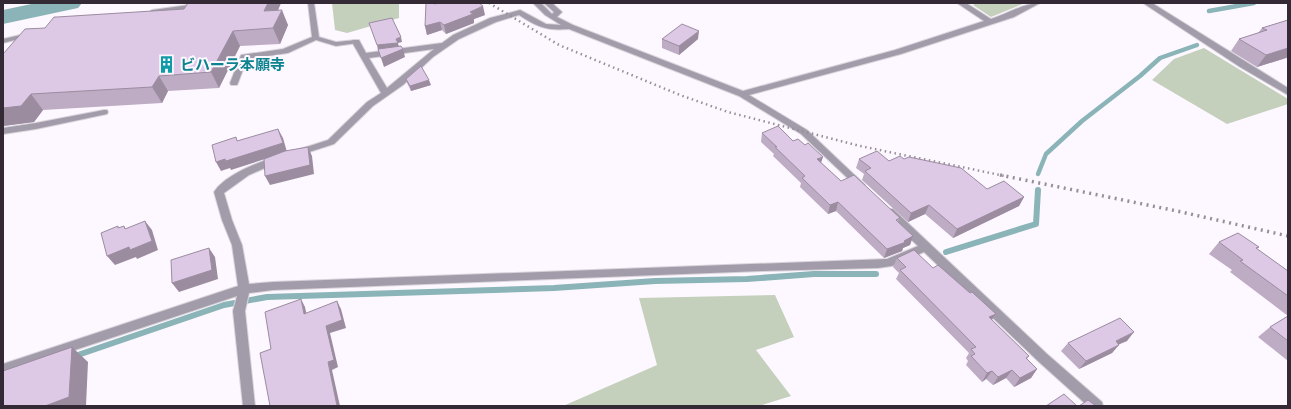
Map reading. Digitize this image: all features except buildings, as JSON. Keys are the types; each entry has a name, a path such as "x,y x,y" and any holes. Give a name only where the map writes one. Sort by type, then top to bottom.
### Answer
{"street":[{"path":"537,3 540,8 552,17 570,27 742,94 804,132 868,192"},
{"path":"548,3 558,12 552,17"},
{"path":"961,3 989,21"},
{"path":"742,94 898,52 1011,15 1036,3"},
{"path":"1147,3 1288,92"},
{"path":"249,406 239,311 244,290 237,245 227,220 219,192 231,181 260,166 331,142 370,104 400,83 444,44 475,27 520,12 535,23 549,29 570,27"},
{"path":"356,42 386,93"},
{"path":"364,56 444,44"},
{"path":"879,203 1042,358 1097,406"},
{"path":"3,369 244,290 272,286 762,267 878,264 888,263 926,247"}],"lane":[{"path":"311,3 316,38"},
{"path":"143,14 173,8 202,6"},
{"path":"3,41 14,42 38,34"},
{"path":"234,83 244,57 285,51 316,38 341,46 356,42"},
{"path":"3,130 36,126 104,112"}],"green space":[{"path":"332,3 409,3 399,4 399,18 347,33 335,30"},
{"path":"976,3 1025,3 991,17 973,5"},
{"path":"1204,48 1288,99 1288,104 1227,124 1152,80 1174,59"},
{"path":"775,295 794,337 756,350 791,396 759,406 563,406 657,365 639,298"}],"waterway":[{"path":"3,17 70,3"},
{"path":"1209,11 1254,3"},
{"path":"1038,174 1046,154 1082,121 1140,76 1160,58 1197,45"},
{"path":"946,252 1036,224 1038,190"},
{"path":"75,356 224,305 267,297 554,288 655,281 747,279 814,274 876,274"}],"railway":[{"path":"489,3 559,45 680,95 728,112 860,146 1005,176"},
{"path":"1000,175 1177,211 1288,236"}],"place":[{"name":"ビハーラ本願寺","path":"167,65"}]}
